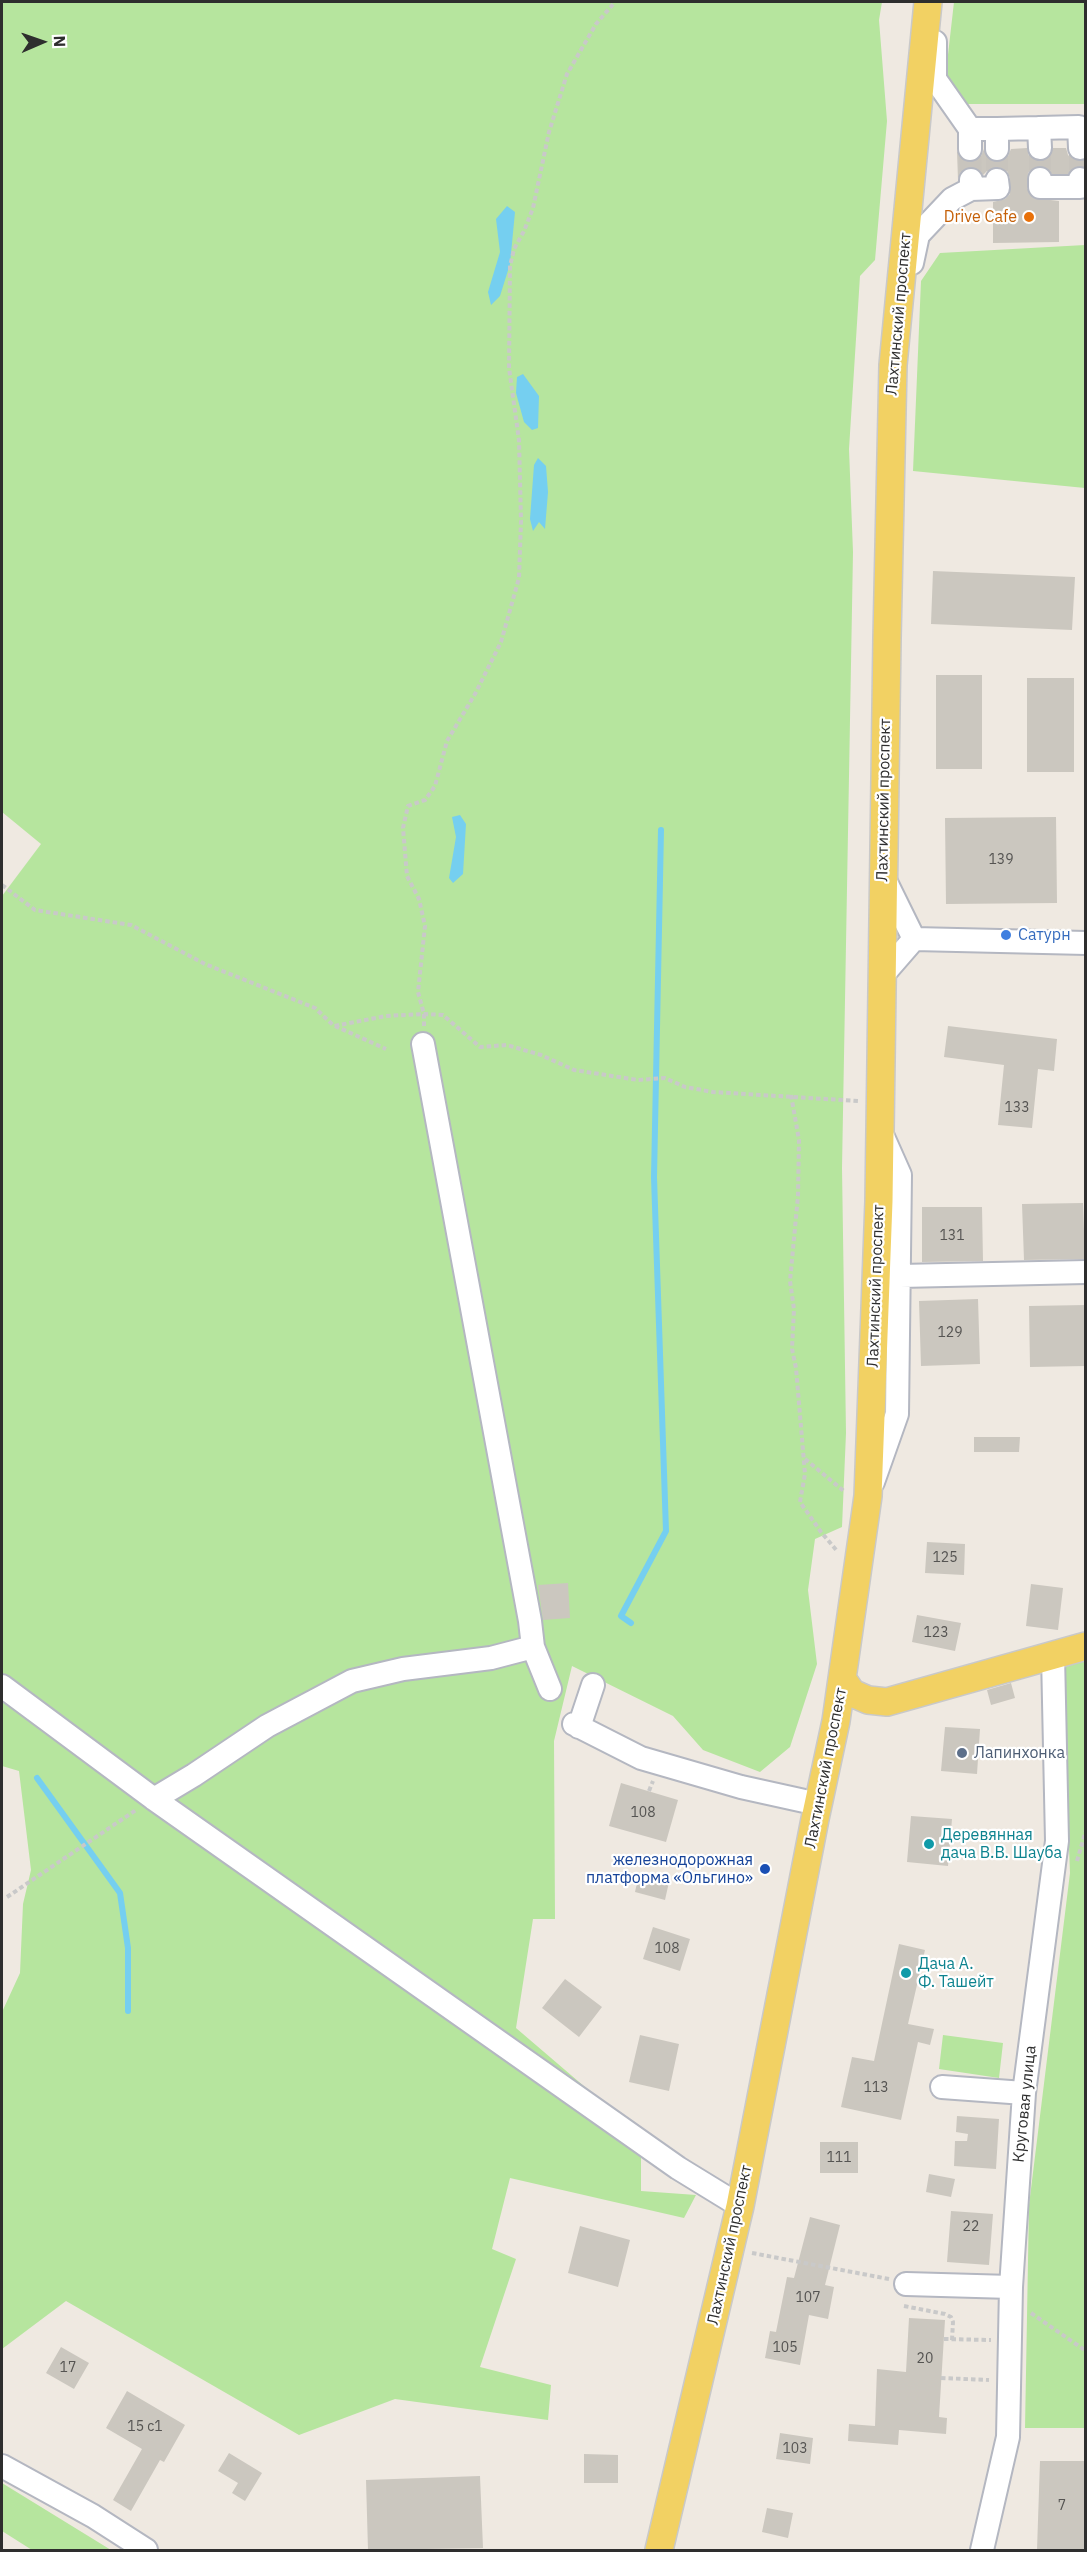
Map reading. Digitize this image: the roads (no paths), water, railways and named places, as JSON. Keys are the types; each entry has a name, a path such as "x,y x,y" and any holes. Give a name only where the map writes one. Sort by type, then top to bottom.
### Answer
{"main road":[{"name":"Лахтинский проспект","path":"659,2550 740,2206 843,1680 879,1201 881,977 894,352 928,2"},
{"path":"843,1680 852,1693 868,1701 887,1702 1086,1646"}],"street":[{"path":"935,2 935,79 970,139 1040,138 1082,134"},
{"path":"1040,179 1040,187 1082,185"},
{"path":"894,352 918,235 971,184 998,188 998,180"},
{"path":"883,875 914,939"},
{"path":"914,939 1086,943"},
{"path":"881,977 914,939"},
{"path":"423,1044 531,1621 533,1647 550,1689"},
{"path":"858,1495 897,1414 900,1175 879,1126"},
{"path":"900,1276 1086,1272"},
{"path":"154,1799 195,1775 267,1726 352,1681 403,1669 491,1658 533,1647"},
{"name":"Круговая улица","path":"982,2550 1008,2437 1011,2293 1024,2093 1057,1841 1053,1655"},
{"path":"593,1685 577,1726 641,1758 741,1787 818,1804"},
{"path":"2,1686 154,1799 668,2161 740,2206"},
{"path":"942,2087 1024,2093"},
{"path":"903,2295 1011,2293"},
{"path":"2,2466 98,2508 146,2550"}],"water":[{"path":"507,206 515,212 510,264 500,296 491,305 488,292 500,252 496,219"},
{"path":"523,374 539,396 538,428 532,430 524,422 516,393 517,377"},
{"path":"538,458 546,466 548,492 545,529 539,522 533,531 530,519 534,465"},
{"path":"460,815 466,824 463,874 453,883 449,878 456,837 452,817"}],"waterway":[{"path":"631,1623 621,1616 666,1531 654,1177 661,830"},
{"path":"37,1778 120,1893 128,1948 128,2011"}],"tunnel":[{"path":"1040,148 1040,179"},
{"path":"1080,148 1080,179"},
{"path":"970,149 971,180"},
{"path":"997,149 997,180"}],"place":[{"name":"Drive Cafe","path":"1029,217"},
{"name":"Сатурн","path":"1006,935"},
{"name":"Лапинхонка","path":"962,1753"},
{"name":"Деревянная дача В.В. Шауба","path":"929,1844"},
{"name":"железнодорожная платформа «Ольгино»","path":"765,1869"},
{"name":"Дача А. Ф. Ташейт","path":"906,1973"}]}
